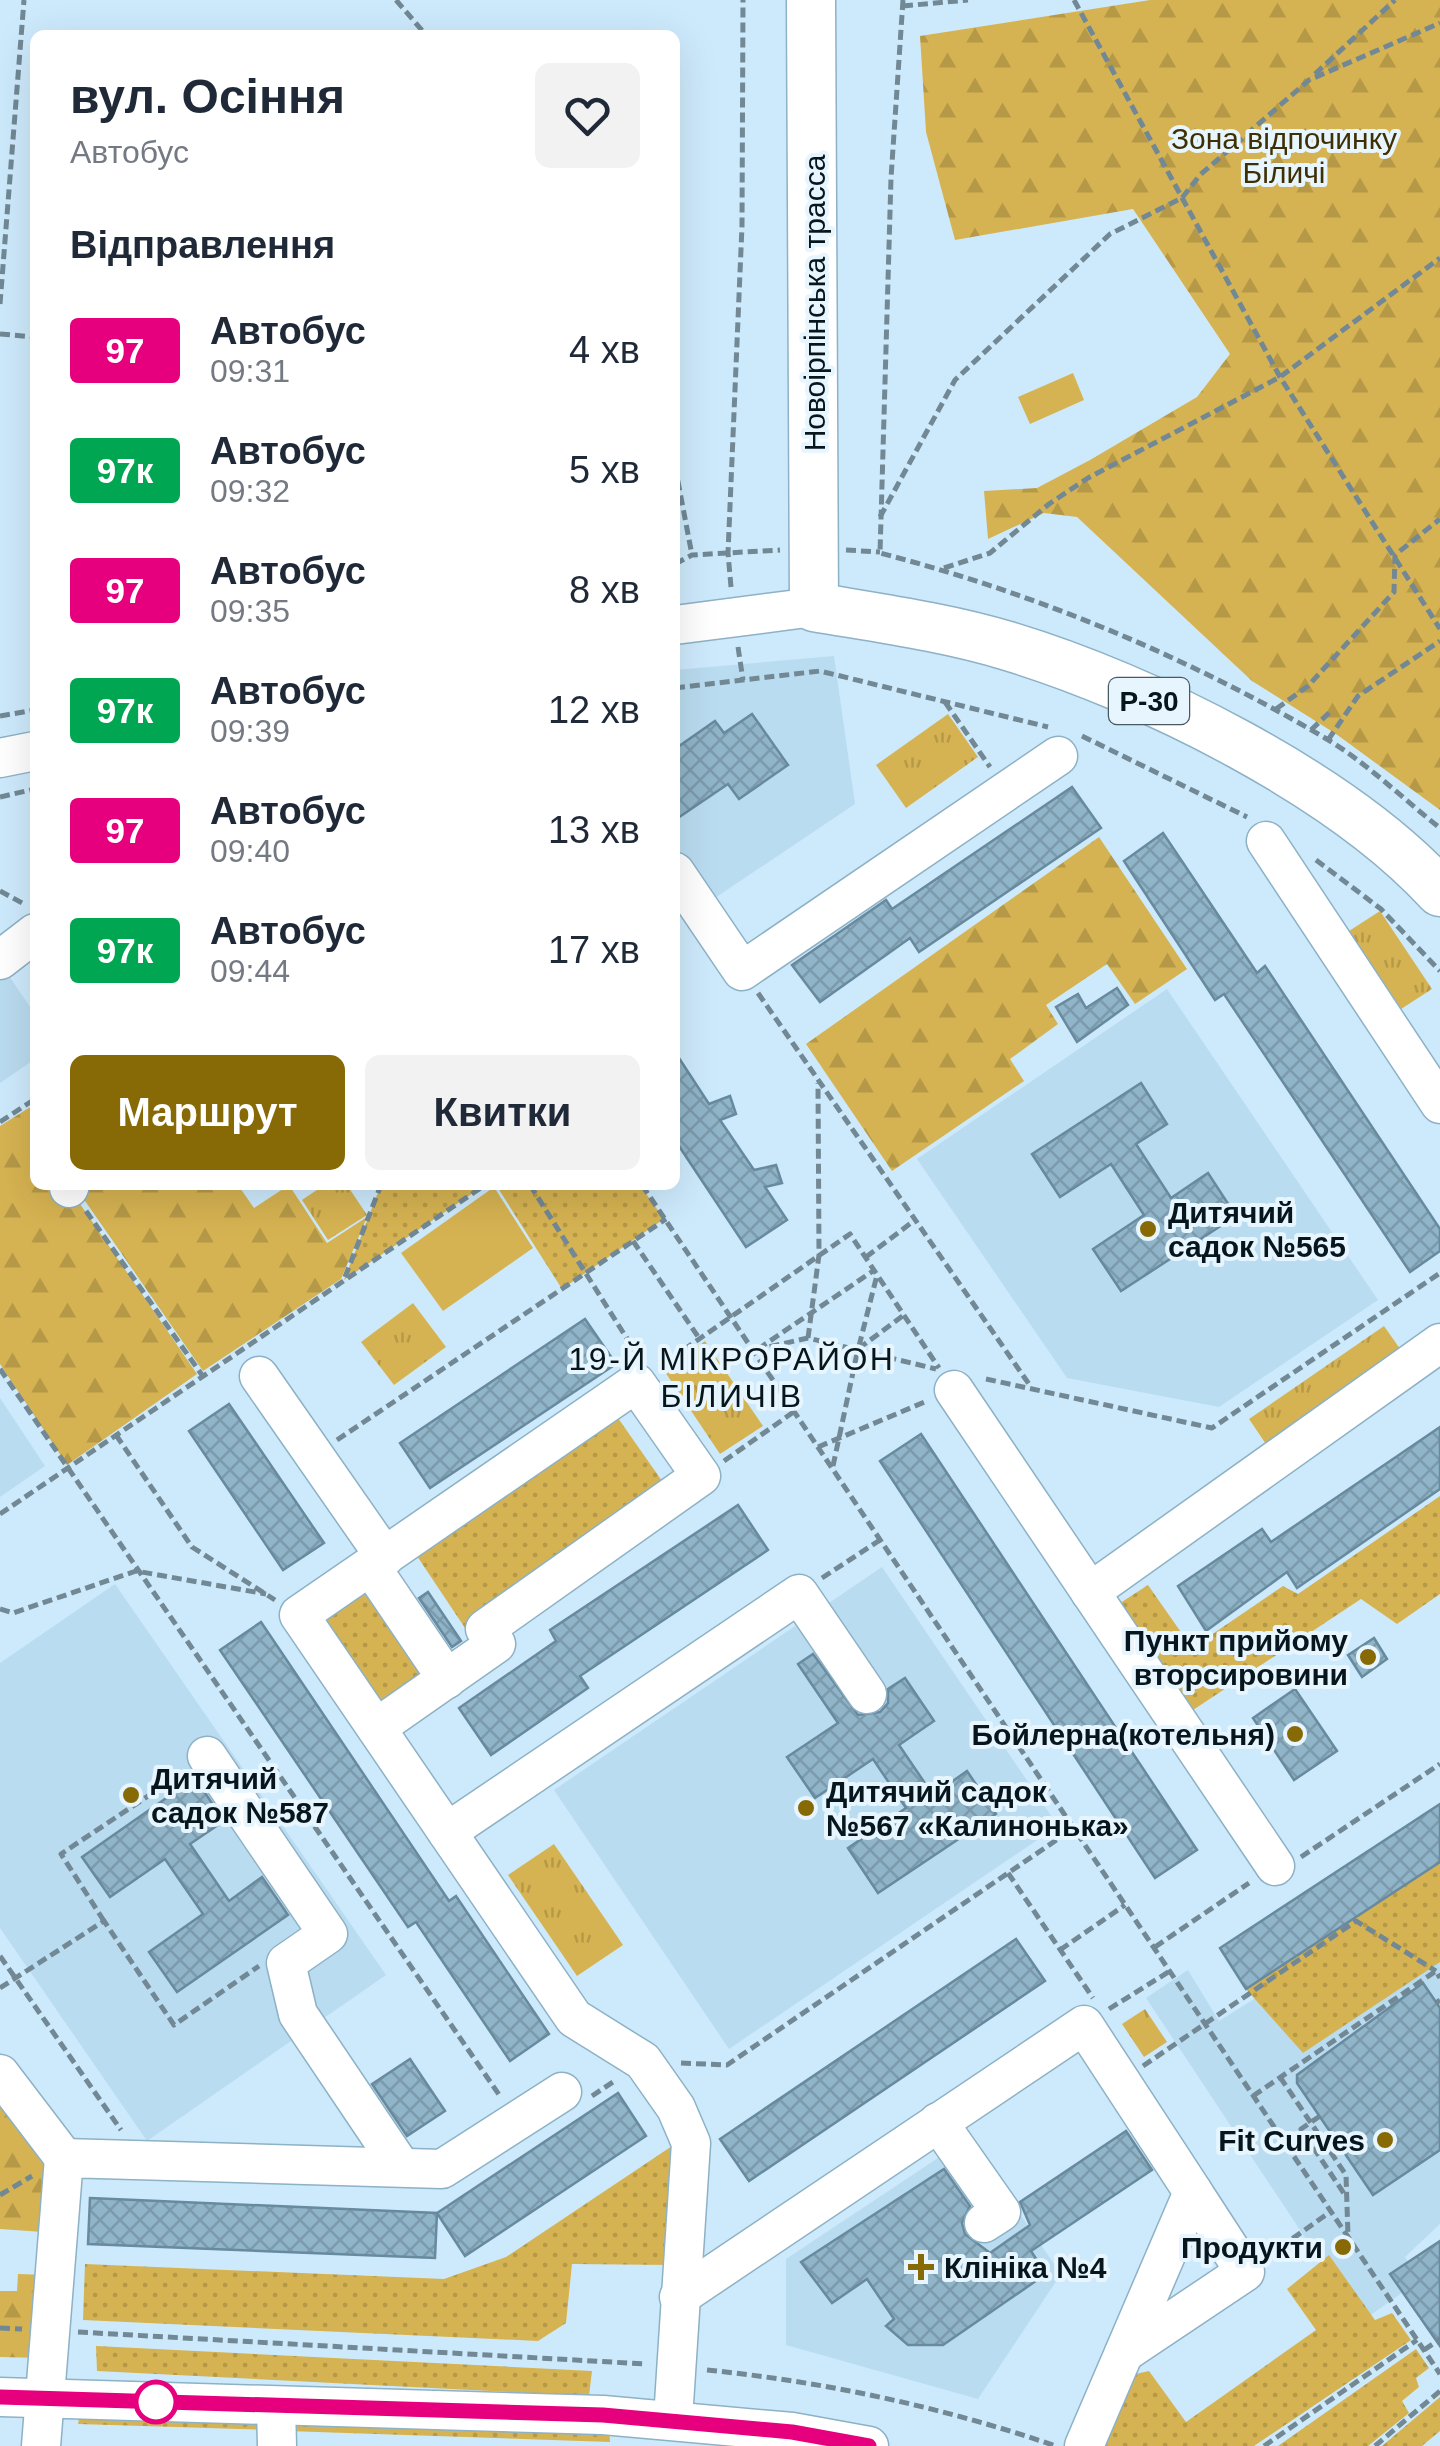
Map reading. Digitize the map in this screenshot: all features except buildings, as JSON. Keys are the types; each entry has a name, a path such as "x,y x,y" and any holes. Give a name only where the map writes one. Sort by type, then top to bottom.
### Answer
{"main road":[{"name":"Новоірпінська трасса","path":"811,0 814,607"},
{"name":"Р-30","path":"814,607 1006,645 1101,678 1208,730 1301,782 1374,834 1440,892"}],"street":[{"path":"680,624 814,607"},
{"path":"0,758 30,752"},
{"path":"680,879 742,971 1058,756"},
{"path":"1266,841 1440,1104"},
{"path":"0,960 30,937"},
{"path":"1090,1592 1440,1343"},
{"path":"259,1376 314,1456 447,1679"},
{"path":"376,1728 496,1644 485,1629 700,1476 643,1379 299,1616 574,2018 643,2061 676,2108 691,2143 676,2367 654,2428"},
{"path":"957,1379 1090,1592 1275,1866"},
{"path":"447,1832 799,1594 867,1694"},
{"path":"207,1756 328,1934 286,1963 298,2014 401,2167"},
{"path":"680,2297 1084,2026 1245,2272 1124,2354"},
{"path":"0,2074 64,2158 41,2446"},
{"path":"64,2158 442,2169 517,2120 571,2099"},
{"path":"938,2122 1000,2212 984,2223"},
{"path":"1084,2446 1193,2192"},
{"path":"0,2397 276,2407 654,2428 869,2446"},
{"path":"276,2407 277,2446"}],"path":[{"path":"0,304 24,0"},
{"path":"396,0 422,30"},
{"path":"728,553 742,226 743,0"},
{"path":"968,0 903,3 891,178 879,518 955,380 1110,234 1182,198 1200,175 1395,0"},
{"path":"1074,0 1280,377 1440,629"},
{"path":"1309,80 1440,23"},
{"path":"941,569 990,553 1049,504 1088,478 1280,377 1440,258"},
{"path":"0,334 30,337"},
{"path":"680,492 692,555 680,561"},
{"path":"1275,710 1308,686 1394,592 1395,555 1440,518"},
{"path":"1328,740 1358,696 1440,641"},
{"path":"944,702 1006,790"},
{"path":"1310,730 1332,710"},
{"path":"0,716 30,711"},
{"path":"0,797 30,791"},
{"path":"0,891 30,907"},
{"path":"742,971 1033,1390"},
{"path":"808,1338 815,1310 819,1255 818,1080"},
{"path":"0,1122 30,1103"},
{"path":"73,1190 202,1376"},
{"path":"344,1280 379,1190"},
{"path":"533,1190 586,1272 643,1379 850,1234 904,1315 957,1379"},
{"path":"646,1190 1440,2374"},
{"path":"314,1456 666,1219"},
{"path":"866,1257 915,1220"},
{"path":"633,1241 699,1338"},
{"path":"755,1350 876,1272"},
{"path":"833,1468 876,1272"},
{"path":"755,1350 808,1338 957,1379 1033,1390 1212,1428 1440,1274"},
{"path":"858,1349 904,1315"},
{"path":"0,1369 517,2120"},
{"path":"818,1447 957,1379"},
{"path":"700,1476 795,1411"},
{"path":"116,1434 192,1548 299,1616"},
{"path":"799,1594 881,1539"},
{"path":"0,1609 13,1613 136,1571 266,1594"},
{"path":"207,1756 61,1854 174,2024 266,1962 286,1963"},
{"path":"571,2099 643,2061 726,2065 1074,1828"},
{"path":"1008,1873 1104,2013 1170,1971"},
{"path":"1060,1950 1125,1905"},
{"path":"0,1988 104,1920"},
{"path":"1120,2081 1356,1921 1438,1975 1253,2096"},
{"path":"0,1956 141,2160"},
{"path":"1280,2077 1346,2175 1348,2239"},
{"path":"1320,2116 1302,2129 1347,2198"},
{"path":"1245,2272 1330,2212"},
{"path":"0,2328 676,2367 808,2380 989,2423 1056,2446"},
{"path":"1424,2350 1440,2339"},
{"path":"1264,2446 1417,2340"},
{"path":"1375,2446 1440,2390"}],"shaded area":[{"path":"834,656 855,804 706,904 680,865 680,670"},
{"path":"0,963 30,1007 30,1062 0,1083"},
{"name":"Дитячий садок №565","path":"1167,989 1378,1300 1219,1407 1067,1378 917,1159"},
{"path":"0,1398 45,1466 0,1497"},
{"name":"Дитячий садок №567 «Калинонька»","path":"882,1567 1058,1826 729,2049 554,1790"},
{"name":"Дитячий садок №587","path":"115,1584 386,1975 147,2141 0,1928 0,1663"},
{"path":"1440,1955 1440,2224 1405,2257 1420,2280 1361,2322 1146,1998 1188,1970 1219,2021 1262,1994"},
{"name":"Клініка №4","path":"968,2138 1061,2274 978,2399 786,2345 786,2259"}],"green space":[{"name":"Зона відпочинку Біличі","path":"1150,0 1440,0 1440,810 1336,734 1252,681 1077,517 1044,513 988,539 984,491 1037,488 1090,460 1197,397 1230,354 1133,209 955,240 926,132 920,36"},
{"path":"1073,373 1084,400 1030,424 1018,397"},
{"path":"948,714 978,757 906,808 876,765"},
{"path":"1099,837 1187,969 1135,1004 1107,964 1046,1005 1058,1024 1010,1059 1024,1081 892,1171 806,1044"},
{"path":"1380,911 1432,989 1401,1009 1349,931"},
{"path":"30,1107 30,1190 70,1190 197,1374 67,1465 0,1364 0,1126"},
{"path":"77,1190 241,1190 254,1208 281,1190 292,1190 327,1243 367,1217 341,1279 203,1371"},
{"path":"317,1190 350,1190 367,1215 328,1240 302,1200"},
{"path":"379,1190 478,1190 344,1280"},
{"path":"490,1190 496,1190 533,1248 443,1311 401,1253"},
{"path":"499,1190 644,1190 664,1219 562,1289"},
{"path":"413,1303 446,1347 394,1385 361,1342"},
{"path":"1384,1326 1410,1363 1274,1456 1249,1419"},
{"path":"705,1341 763,1426 720,1454 665,1372"},
{"path":"611,1408 669,1491 467,1631 411,1547"},
{"path":"1440,1496 1440,1594 1397,1624 1361,1599 1187,1714 1114,1607 1148,1585 1192,1648 1283,1586 1298,1594"},
{"path":"361,1588 421,1675 371,1710 311,1623"},
{"path":"554,1844 623,1945 577,1976 508,1875"},
{"path":"1440,1862 1440,1962 1303,2053 1246,1989"},
{"path":"1145,2009 1167,2042 1144,2057 1122,2024"},
{"path":"0,2089 54,2159 43,2232 0,2229"},
{"path":"672,2146 671,2265 572,2264 566,2323 538,2341 83,2320 85,2264 444,2279 506,2257"},
{"path":"1329,2255 1375,2320 1392,2313 1411,2340 1254,2446 1103,2446 1131,2375 1149,2371 1186,2422 1316,2330 1287,2289"},
{"path":"18,2274 48,2275 42,2358 0,2357 0,2291 17,2291"},
{"path":"96,2346 592,2371 589,2396 97,2371"},
{"path":"1416,2349 1429,2368 1416,2378 1419,2387 1402,2401 1409,2413 1368,2446 1278,2446"},
{"path":"1440,2397 1440,2431 1422,2446 1382,2446"},
{"path":"82,2403 270,2409 270,2430 78,2424"},
{"path":"286,2410 609,2426 610,2442 287,2431"}],"bus line":[{"name":"97","path":"0,2397 603,2415 792,2432 869,2446"}],"place":[{"name":"Дитячий садок №565","path":"1148,1229"},
{"name":"Пункт прийому вторсировини","path":"1368,1657"},
{"name":"Бойлерна(котельня)","path":"1295,1734"},
{"name":"Дитячий садок №587","path":"131,1795"},
{"name":"Дитячий садок №567 «Калинонька»","path":"806,1808"},
{"name":"Fit Curves","path":"1385,2140"},
{"name":"Продукти","path":"1343,2247"},
{"name":"Клініка №4","path":"921,2267"}],"district":[{"name":"19-Й МІКРОРАЙОН БІЛИЧІВ","path":"732,1378"}]}
